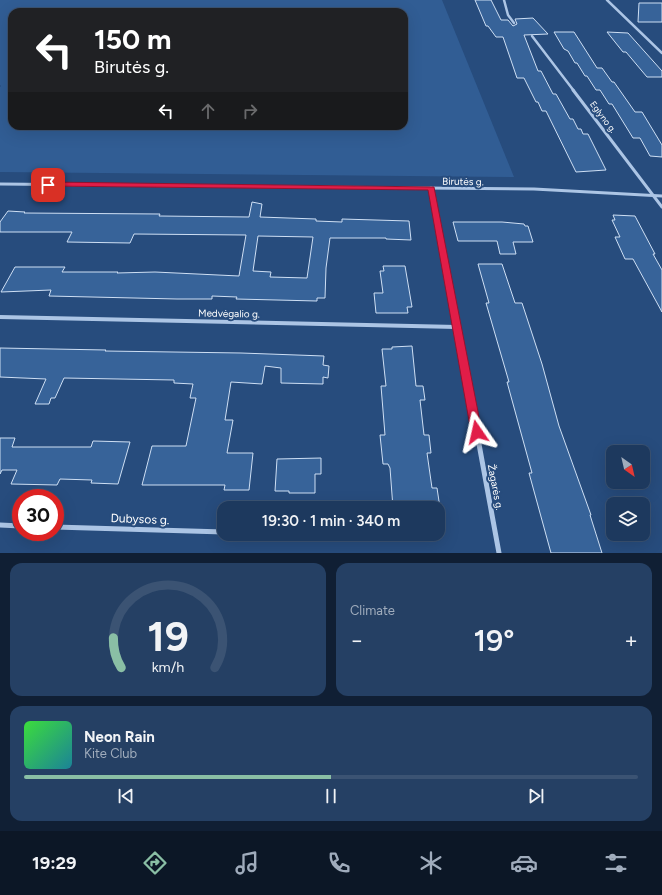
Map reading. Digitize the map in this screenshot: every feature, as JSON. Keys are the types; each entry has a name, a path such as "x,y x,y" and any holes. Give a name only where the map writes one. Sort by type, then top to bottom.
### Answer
{"street":[{"path":"504,0 508,15 514,23"},
{"path":"607,0 662,53"},
{"name":"Eglyno g.","path":"532,36 662,207"},
{"name":"Birutės g.","path":"0,184 534,189 662,196"},
{"name":"Žagarės g.","path":"431,188 499,553"},
{"name":"Medvėgalio g.","path":"0,317 457,327"},
{"path":"0,525 12,526"},
{"name":"Dubysos g.","path":"64,527 217,532"}],"shaded area":[{"path":"0,0 442,0 514,177 0,172"}],"building":[{"path":"475,0 491,0 501,20 508,20 513,26 517,24 515,19 533,18 548,34 524,35 538,71 541,71 553,94 556,94 570,119 573,119 578,129 581,129 583,134 588,134 606,170 576,172 546,111 542,111 538,102 536,102 524,78 517,78 503,37 496,37 488,26 486,26"},
{"path":"639,3 662,3 662,22 638,22"},
{"path":"554,32 574,32 597,68 602,68 612,82 614,82 635,112 642,112 662,145 662,157 650,156 640,138 633,138 612,104 609,104 600,90 596,90 577,63 575,63 568,51 564,49"},
{"path":"607,32 628,33 662,71 662,77 647,77 626,52 623,52"},
{"path":"252,202 262,204 260,217 316,219 316,221 342,222 342,219 409,221 411,240 386,238 330,238 326,268 325,298 317,298 317,301 236,299 237,297 212,296 212,299 177,299 49,296 51,290 1,292 15,267 65,267 62,272 155,272 239,276 246,235 134,234 130,243 67,242 72,232 0,232 0,222 8,211 25,212 24,213 160,214 159,216 249,217","holes":["258,236 313,237 307,278 270,277 271,272 253,271"]},
{"path":"613,215 635,216 655,254 653,254 662,270 662,312 633,259 625,259 615,237 620,237 612,220 615,220"},
{"path":"453,222 502,222 524,224 525,226 528,226 533,242 513,242 516,254 500,254 497,241 458,241"},
{"path":"478,264 502,264 515,303 522,303 542,364 559,426 591,515 602,553 551,553 529,473 532,473 507,382 509,382 486,303 489,303"},
{"path":"383,266 405,266 412,307 407,307 408,313 376,313 374,293 383,293 380,271 384,271"},
{"path":"412,346 416,386 423,386 425,400 420,400 424,435 429,435 431,453 427,453 432,488 437,488 439,501 392,501 390,468 388,464 383,464 380,435 385,435 381,386 386,386 382,349 392,349 392,347"},
{"path":"0,348 324,356 323,365 329,366 328,378 323,377 323,384 281,383 281,368 265,366 262,384 231,382 225,420 233,420 227,453 253,453 249,490 224,490 225,485 142,485 152,446 186,446 196,398 190,398 193,384 174,383 174,380 64,378 55,398 51,398 49,404 35,404 46,379 0,377"},
{"path":"0,438 15,438 12,447 91,447 93,441 130,442 118,484 91,483 92,480 60,479 57,485 11,484 17,470 2,470 0,474"},
{"path":"321,458 321,474 315,474 315,493 289,493 289,491 275,491 277,459"}],"route":[{"path":"48,185 431,188 477,432"}]}
